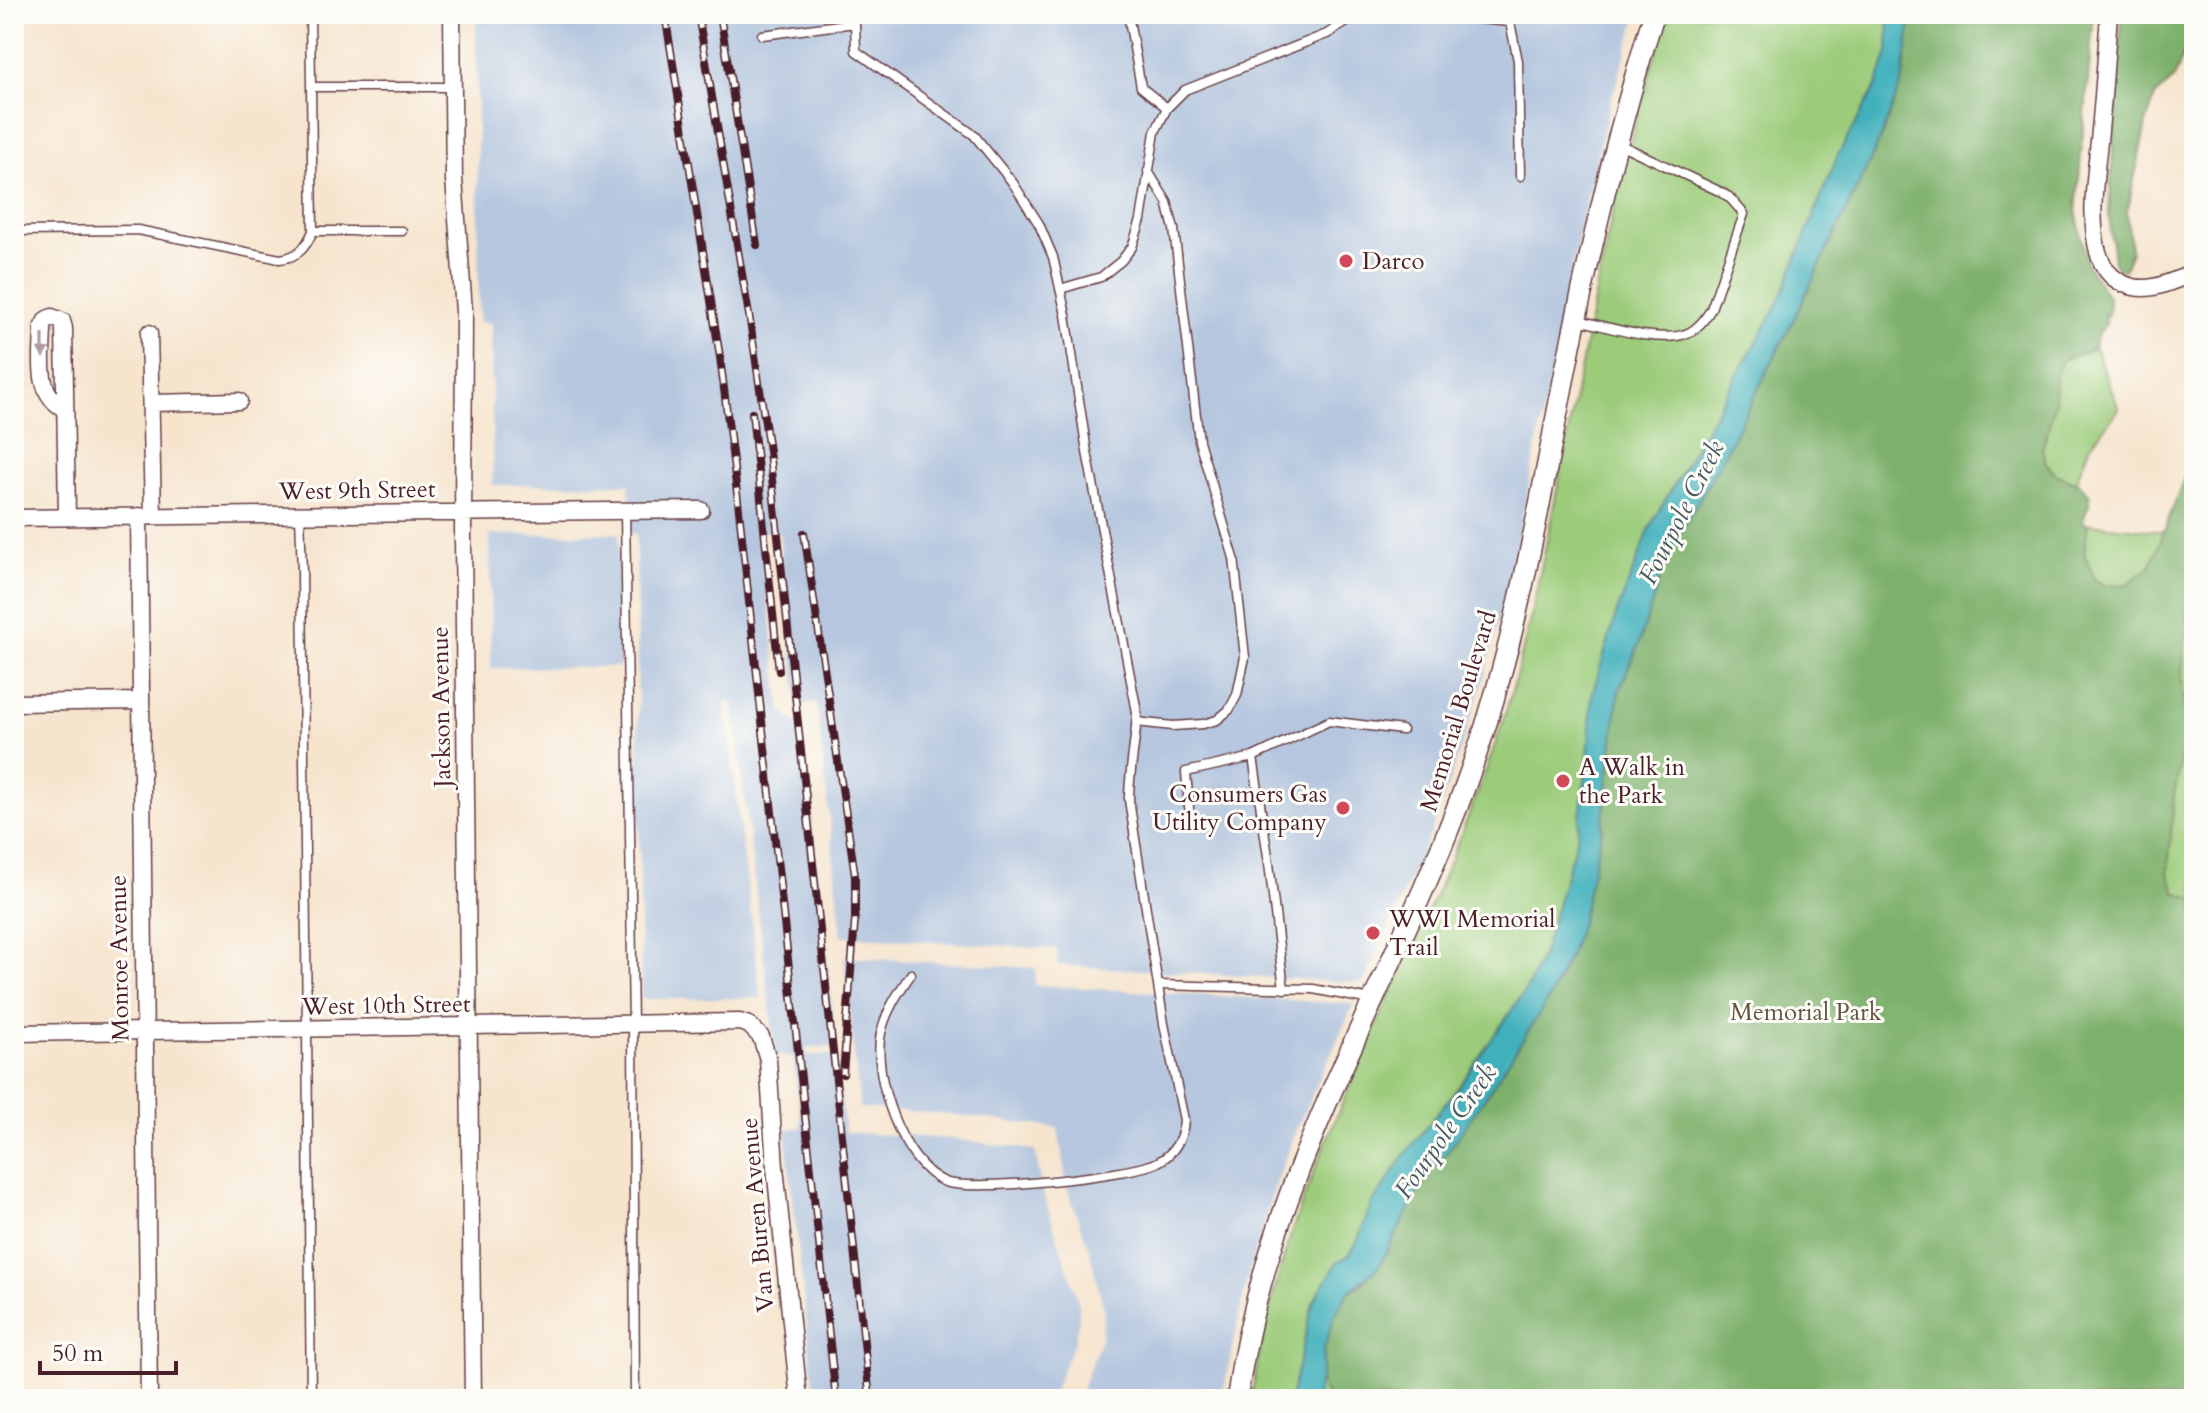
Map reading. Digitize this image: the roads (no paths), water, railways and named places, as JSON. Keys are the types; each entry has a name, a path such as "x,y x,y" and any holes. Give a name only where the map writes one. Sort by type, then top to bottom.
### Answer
{"street":[{"name":"Jackson Avenue","path":"452,14 454,179 464,311 473,1399"},
{"name":"Memorial Boulevard","path":"1237,1399 1261,1283 1289,1194 1310,1137 1453,820 1496,695 1530,555 1576,320 1616,143 1654,14"},
{"path":"2109,14 2095,201 2095,233 2099,253 2113,278 2139,288 2154,288 2194,273"},
{"path":"65,409 53,402 43,383 43,326 52,317 64,325 67,517"},
{"name":"Monroe Avenue","path":"149,333 151,403 141,701 149,1399"},
{"path":"151,403 239,401"},
{"name":"West 9th Street","path":"14,518 701,510"},
{"path":"14,703 141,701"},
{"name":"West 10th Street","path":"14,1033 740,1022 756,1030"},
{"name":"Van Buren Avenue","path":"756,1030 766,1047 768,1059 775,1167 799,1399"}],"lane":[{"path":"14,231 138,230 280,259 299,253 313,231 310,14"},
{"path":"1128,14 1141,87 1167,108"},
{"path":"1060,289 1101,277 1121,261 1132,247 1141,220 1155,132 1167,108 1185,90 1327,34 1360,14"},
{"path":"1427,14 1510,22 1518,61 1520,176"},
{"path":"762,35 854,18 856,51 974,135 1013,183 1039,224 1053,257 1137,712 1129,800 1164,1024 1184,1120 1183,1133 1168,1156 1141,1168 1009,1185 965,1185 946,1182 930,1173 916,1160 895,1119 879,1059 881,1036 894,1000 911,974"},
{"path":"313,87 453,87"},
{"path":"1576,320 1657,336 1678,336 1689,332 1705,319 1711,309 1744,214 1721,192 1616,143"},
{"path":"1136,722 1173,726 1217,720 1229,710 1237,695 1245,657 1234,558 1199,441 1174,229 1167,202 1148,171"},
{"path":"313,231 402,231"},
{"path":"625,512 635,1399"},
{"path":"300,515 311,1399"},
{"path":"1189,807 1186,772 1253,757 1329,721 1402,730"},
{"path":"1253,757 1284,989"},
{"path":"1159,985 1313,989 1372,1000"}],"water":[{"name":"Fourpole Creek","path":"1889,14 1912,14 1902,82 1878,144 1796,315 1721,461 1667,556 1637,649 1619,691 1601,834 1581,922 1569,957 1550,997 1487,1095 1448,1151 1431,1169 1379,1266 1347,1294 1335,1315 1325,1345 1317,1399 1290,1399 1313,1303 1337,1263 1349,1255 1371,1205 1411,1146 1458,1088 1529,985 1544,950 1577,837 1588,759 1592,695 1617,612 1652,523 1778,304 1838,155 1878,83 1888,52"}],"railway":[{"path":"665,14 720,357 738,501 836,1399"},
{"path":"698,14 769,451 870,1399"},
{"path":"720,14 757,245"},
{"path":"752,413 779,671"},
{"path":"804,533 855,875 855,920 843,1074"}],"place":[{"name":"Darco","path":"1346,261"},
{"name":"A Walk in the Park","path":"1563,781"},
{"name":"Consumers Gas Utility Company","path":"1343,808"},
{"name":"WWI Memorial Trail","path":"1373,933"}],"park label":[{"name":"Memorial Park","path":"1806,1012"}]}
